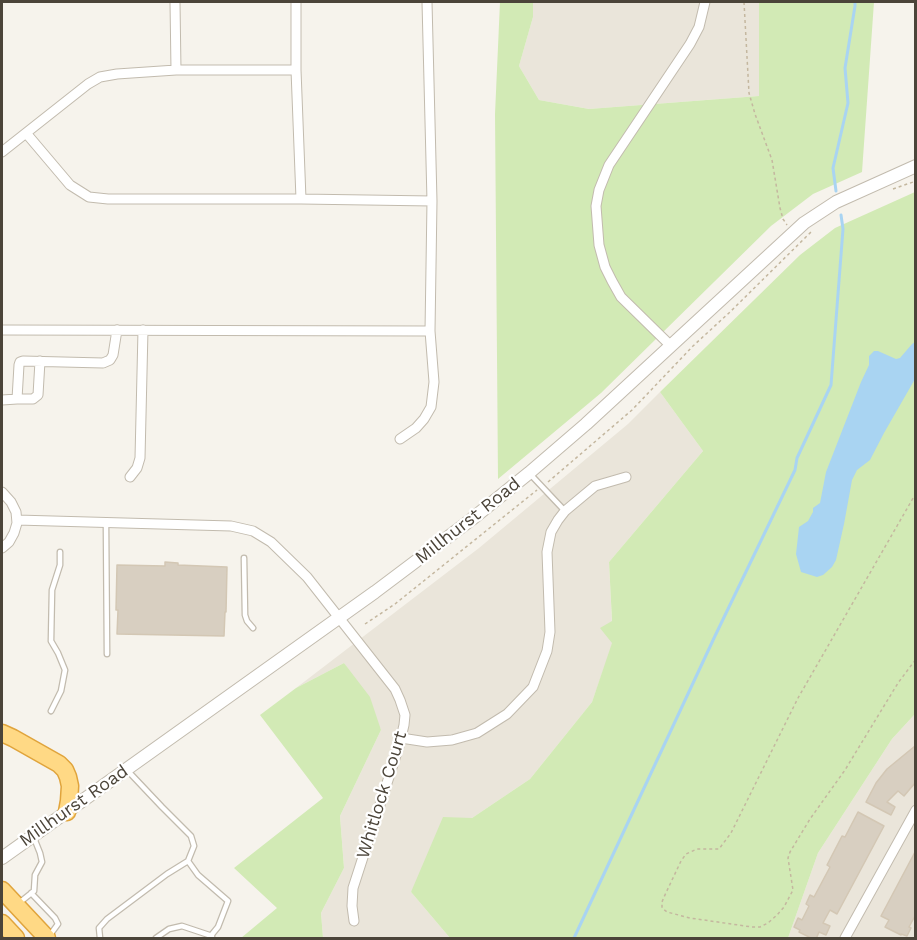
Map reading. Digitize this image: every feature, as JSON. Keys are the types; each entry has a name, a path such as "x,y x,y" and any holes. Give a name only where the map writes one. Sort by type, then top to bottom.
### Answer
{"highway":[{"path":"2,733 59,764 65,770 70,786 67,812"},
{"path":"2,890 47,938"},
{"path":"2,924 8,939"},
{"path":"2,924 16,939"}],"street":[{"path":"175,2 176,70"},
{"path":"296,2 301,199"},
{"path":"400,439 424,419 431,407 434,382 430,331 432,201 427,2"},
{"path":"670,346 621,297 612,281 598,245 596,206 599,190 609,165 690,44 699,27 705,2"},
{"path":"2,152 100,77 176,70 296,70"},
{"path":"26,133 70,185 89,197 108,200 432,201"},
{"name":"Millhurst Road","path":"2,858 430,551 529,473 594,417 792,233 822,210 915,166"},
{"path":"2,330 430,331"},
{"path":"17,399 19,365 23,361 103,363 110,360 113,355 117,330"},
{"path":"130,477 137,468 140,458 143,330"},
{"path":"2,399 33,399 38,395 40,361"},
{"path":"401,738 427,742 452,740 477,733 507,714 533,687 547,651 550,632 548,552 551,532 565,511 595,486 626,477"},
{"path":"2,492 16,512 14,533 2,548"},
{"name":"Whitlock Court","path":"16,520 231,526 253,531 271,542 307,577 395,689 405,715 401,738 354,888 352,906 354,921"},
{"path":"846,939 915,810"}],"lane":[{"path":"529,473 565,511"},
{"path":"106,523 107,654"},
{"path":"51,711 61,691 65,670 51,641 52,590 60,565 60,552"},
{"path":"244,558 244,615 253,628"},
{"path":"100,939 99,928 107,919 188,861 194,846 191,836 126,769"},
{"path":"16,906 34,891 35,875 42,862 32,835"},
{"path":"156,939 169,929 182,926 210,937 221,921 228,901 198,875 188,861"},
{"path":"31,893 58,924 47,938"}],"path":[{"path":"744,2 749,93 754,114 772,160 783,219 792,233"},
{"path":"889,190 915,181"},
{"path":"365,624 395,604 542,486 632,410 693,346 814,230"},
{"path":"915,493 798,698 730,832 719,849 697,849 686,854 664,897 662,908 667,912 690,918 752,927 760,927 777,915 793,890 788,858 790,852 915,659"}],"shaded area":[{"path":"533,2 759,2 759,96 589,109 539,100 519,66 533,17"},
{"path":"660,392 703,451 609,562 613,643 592,702 530,779 472,818 411,892 450,938 323,938 321,913 344,868 340,816 381,730 344,663 296,688 479,548 628,424"},
{"path":"915,714 915,938 788,938 818,853 892,739"}],"green space":[{"path":"500,2 533,2 533,17 519,66 539,100 589,109 759,96 759,2 874,2 862,172 813,194 771,226 601,393 498,479 495,114"},
{"path":"915,192 915,714 892,739 818,853 788,938 450,938 411,892 443,817 472,818 530,779 592,702 612,643 600,628 612,621 609,562 703,451 660,392 800,255 835,228"},
{"path":"344,663 370,697 381,730 340,816 344,868 321,913 323,938 241,938 277,908 234,868 323,798 260,715 296,688"}],"water":[{"path":"915,342 915,379 870,460 857,470 852,480 836,560 823,575 817,577 801,572 796,554 799,527 808,521 813,508 820,503 826,472 869,365 869,356 874,351 878,351 896,359 900,358"}],"building":[{"path":"165,562 178,563 178,565 227,567 224,636 117,634 117,565 165,566"},
{"path":"915,746 915,783 904,796 898,791 887,802 895,807 891,815 866,802 887,769"},
{"path":"858,812 884,826 837,914 830,910 823,923 830,926 826,935 819,932 816,939 813,939 794,927 798,918 802,920 809,906 806,904 810,895 814,897 830,867 827,865 842,836 845,837"},
{"path":"915,852 915,916 907,936 885,927 889,920 881,916"}],"waterway":[{"path":"836,191 833,168 848,103 845,68 855,2"},
{"path":"574,938 795,470 797,458 831,385 843,229 841,215"}]}
